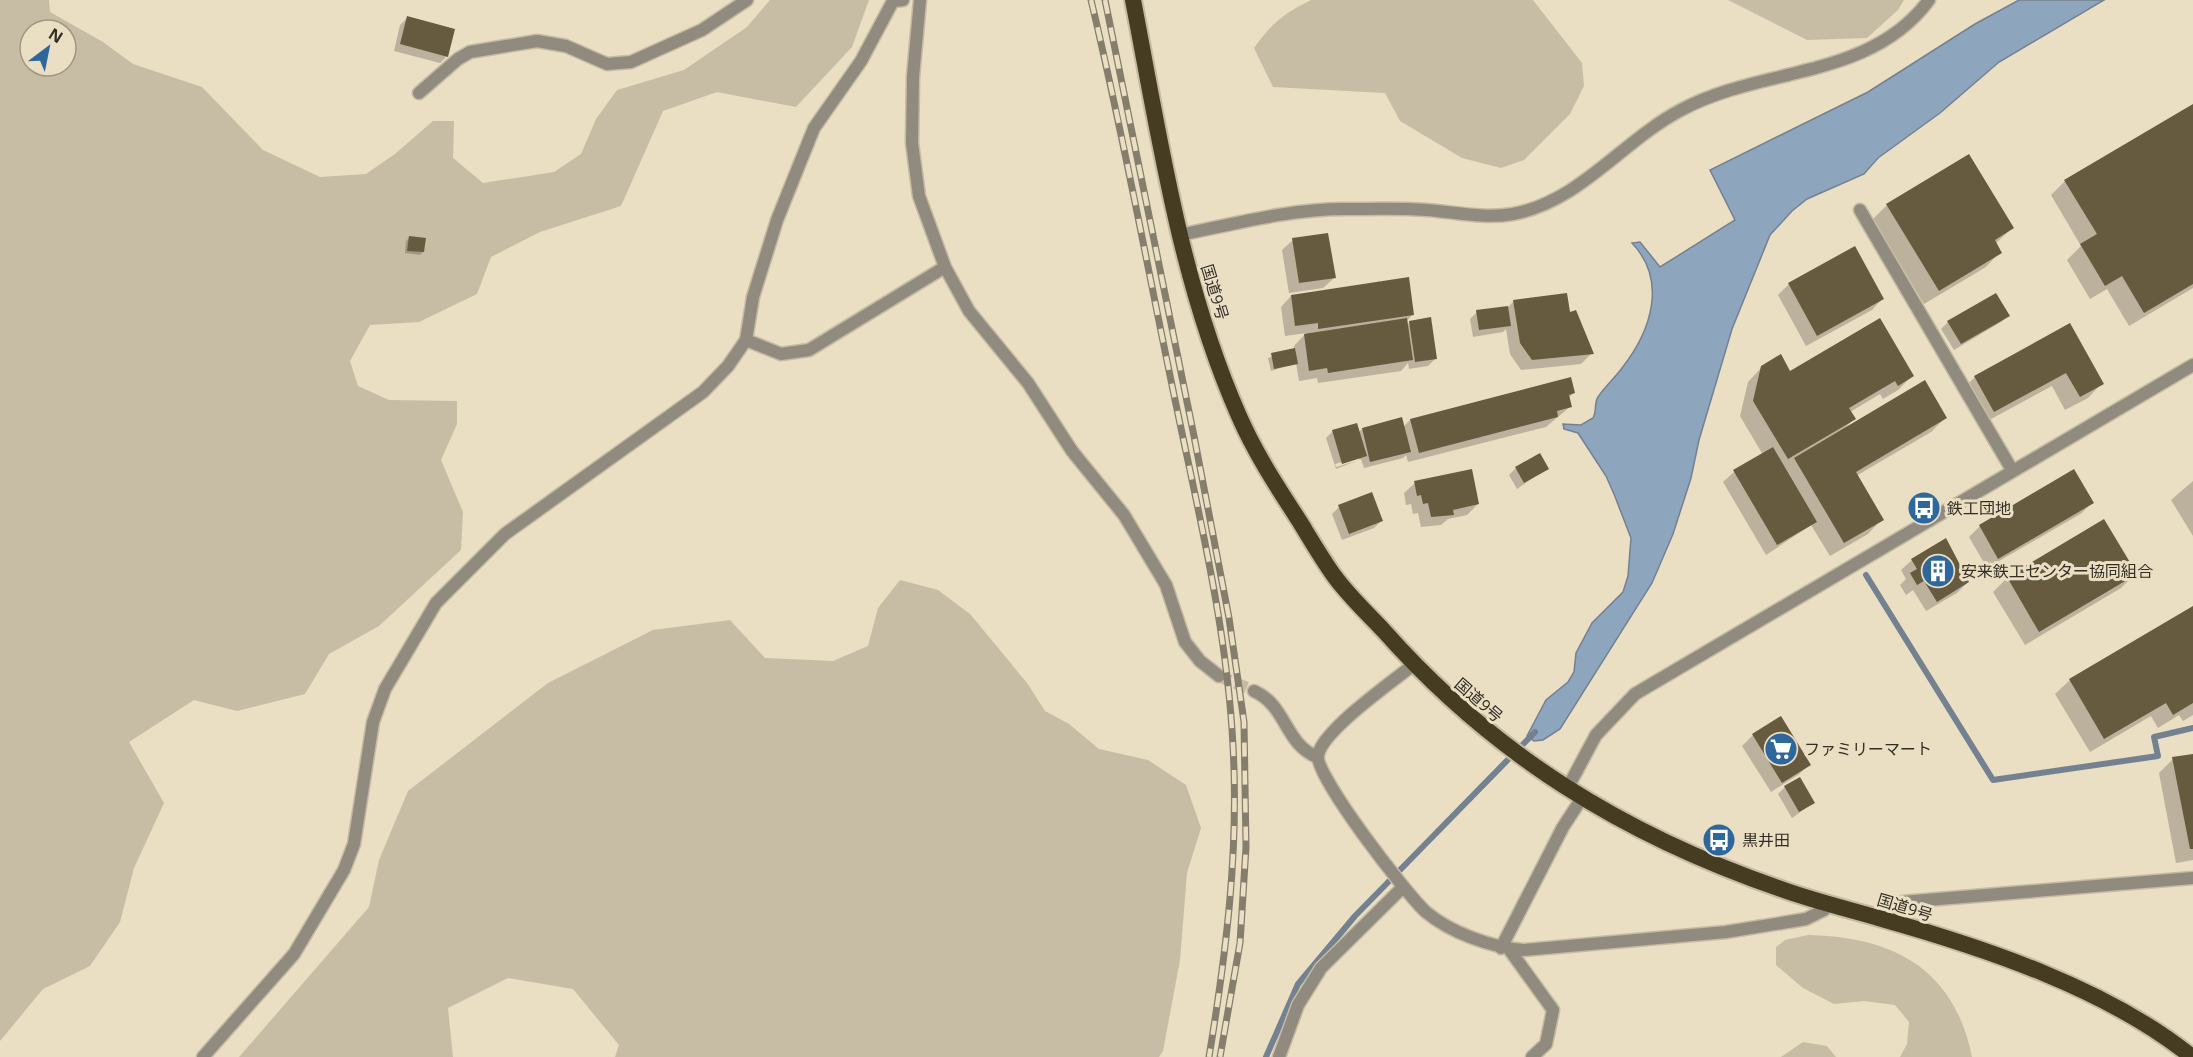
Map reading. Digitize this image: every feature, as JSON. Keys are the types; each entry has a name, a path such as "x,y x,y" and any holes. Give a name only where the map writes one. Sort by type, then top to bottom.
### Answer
{"highway":[{"name":"国道9号","path":"1133,0 1179,235 1214,350 1240,419 1282,494 1336,578 1413,664 1510,751 1582,798 1644,831 1727,869 1828,904 1885,919 2001,957 2105,1002 2157,1032 2192,1057"}],"street":[{"path":"419,93 458,59 470,52 537,41 566,46 607,64 631,62 710,25 747,0"},
{"path":"203,1057 294,954 344,870 354,844 373,722 385,689 436,603 505,534 703,392 728,366 746,339 753,297 777,220 814,129 861,61 893,1 903,0"},
{"path":"920,0 913,77 912,143 919,196 945,267 969,311 1028,383 1072,451 1124,515 1166,585 1185,642 1200,661 1219,676"},
{"path":"1179,235 1313,210 1427,210 1496,215 1533,209 1575,188 1657,124 1681,109 1746,84 1863,54 1902,30 1929,0"},
{"path":"1860,210 2012,470"},
{"path":"746,339 781,354 809,350 945,267"},
{"path":"1567,789 1596,735 1635,694 2193,365"},
{"path":"1413,664 1338,726 1323,744 1317,757 1319,768 1355,824 1427,913 1459,931 1505,948 1559,947 1726,932 1806,919 1824,910 1828,904"},
{"path":"1254,691 1266,697 1277,707 1298,745 1317,757"},
{"path":"1505,948 1557,836 1582,798"},
{"path":"1885,919 1902,902 2193,878"},
{"path":"1279,1057 1298,1005 1321,968 1398,879"},
{"path":"1505,948 1553,1010 1546,1044 1532,1057"}],"shaded area":[{"path":"0,0 49,0 50,12 61,18 18,18 18,78 78,78 78,28 103,42 133,64 202,87 263,150 320,177 366,174 395,154 433,121 454,121 453,158 483,183 554,172 581,154 596,119 617,90 684,70 747,27 770,0 869,0 852,47 796,107 717,92 663,111 621,206 540,232 491,257 477,294 419,322 370,325 350,361 358,386 389,400 457,401 457,424 441,460 463,512 461,550 379,626 329,654 305,694 237,711 194,700 129,742 164,803 134,868 120,922 90,966 43,989 0,1041"},
{"path":"1311,0 1533,0 1582,63 1584,86 1570,114 1524,160 1501,168 1462,158 1400,121 1385,93 1273,87 1254,48 1279,20"},
{"path":"1728,0 1904,0 1898,10 1867,38 1807,40"},
{"path":"900,580 938,590 970,614 1027,683 1045,711 1069,724 1099,749 1148,760 1186,785 1201,828 1187,873 1180,960 1163,1051 1159,1057 615,1057 619,1045 573,989 508,978 448,1008 453,1057 239,1057 369,907 379,860 408,791 548,683 653,630 730,620 765,658 833,661 868,646 878,608"},
{"path":"1808,935 1867,942 1915,963 1935,980 1951,1001 1963,1026 1972,1057 1900,1057 1907,1044 1909,1022 1895,1005 1864,1001 1834,1004 1803,988 1776,965 1776,947 1785,940"},
{"path":"1803,1042 1827,1046 1836,1057 1781,1057"}],"water":[{"path":"2019,0 2104,0 1999,62 1940,113 1878,158 1864,174 1807,199 1792,211 1770,235 1732,329 1699,440 1691,478 1673,534 1652,583 1560,729 1543,740 1534,741 1527,736 1546,700 1568,682 1574,672 1576,653 1592,623 1623,592 1628,576 1631,538 1614,494 1606,476 1578,433 1564,429 1563,424 1581,425 1593,418 1598,397 1619,372 1641,338 1651,306 1652,289 1650,273 1632,243 1640,242 1660,267 1735,220 1710,170 1868,92 1975,24"}],"building":[{"path":"407,16 455,29 448,57 400,44"},
{"path":"2193,104 2193,284 2144,313 2122,276 2105,286 2080,244 2097,234 2064,180"},
{"path":"1969,154 2014,228 1995,240 2002,253 1939,291 1886,204"},
{"path":"1328,233 1336,278 1299,283 1292,238"},
{"path":"409,236 426,238 424,252 407,251"},
{"path":"1855,246 1884,299 1817,336 1788,283"},
{"path":"1409,277 1414,315 1318,329 1318,323 1295,326 1291,295"},
{"path":"1567,293 1570,312 1576,310 1594,354 1532,360 1520,343 1513,300"},
{"path":"1996,293 2010,316 1961,344 1947,321"},
{"path":"1508,306 1511,326 1479,330 1476,310"},
{"path":"1431,317 1437,359 1415,362 1409,321"},
{"path":"1407,318 1413,360 1328,373 1327,368 1309,371 1304,334"},
{"path":"1880,318 1914,376 1898,386 1895,381 1849,408 1856,419 1788,459 1753,401 1761,366 1781,354 1790,371"},
{"path":"2070,323 2104,384 2080,397 2066,373 1994,412 1974,376"},
{"path":"1295,348 1298,364 1274,369 1271,353"},
{"path":"1571,377 1575,393 1569,395 1572,407 1557,411 1558,417 1419,453 1410,419"},
{"path":"1925,380 1947,418 1856,472 1884,520 1844,543 1794,458"},
{"path":"1402,417 1411,452 1370,462 1362,428"},
{"path":"1357,423 1367,456 1342,464 1332,430"},
{"path":"1773,447 1817,522 1777,545 1733,470"},
{"path":"1540,453 1549,469 1524,483 1515,467"},
{"path":"1472,469 1479,504 1453,510 1454,515 1431,517 1428,503 1423,504 1421,495 1417,496 1414,481"},
{"path":"2074,469 2094,503 1998,559 1979,525"},
{"path":"1372,492 1383,521 1349,534 1338,505"},
{"path":"2104,519 2137,574 2039,632 2007,577"},
{"name":"安来鉄工センター協同組合","path":"1946,538 1969,582 1937,602 1924,581 1917,585 1910,573 1917,569 1911,559"},
{"path":"2193,606 2193,703 2173,715 2166,703 2104,739 2069,679"},
{"name":"ファミリーマート","path":"1781,716 1811,765 1782,783 1752,734"},
{"path":"2193,754 2193,849 2190,849 2172,757"},
{"path":"1800,777 1815,803 1799,812 1784,786"}],"waterway":[{"path":"1866,575 1993,780 2158,756 2154,737 2193,728"},
{"path":"1266,1057 1298,984 1355,916 1535,732"}],"tunnel":[{"path":"1219,676 1254,691"}],"railway":[{"path":"1091,0 1210,567 1230,701 1234,785 1233,863 1226,941 1209,1057"},
{"path":"1105,0 1194,436 1229,618 1244,722 1246,847 1240,943 1220,1057"}],"place":[{"name":"鉄工団地","path":"1924,508"},
{"name":"安来鉄工センター協同組合","path":"1938,571"},
{"name":"ファミリーマート","path":"1781,749"},
{"name":"黒井田","path":"1719,840"}]}
